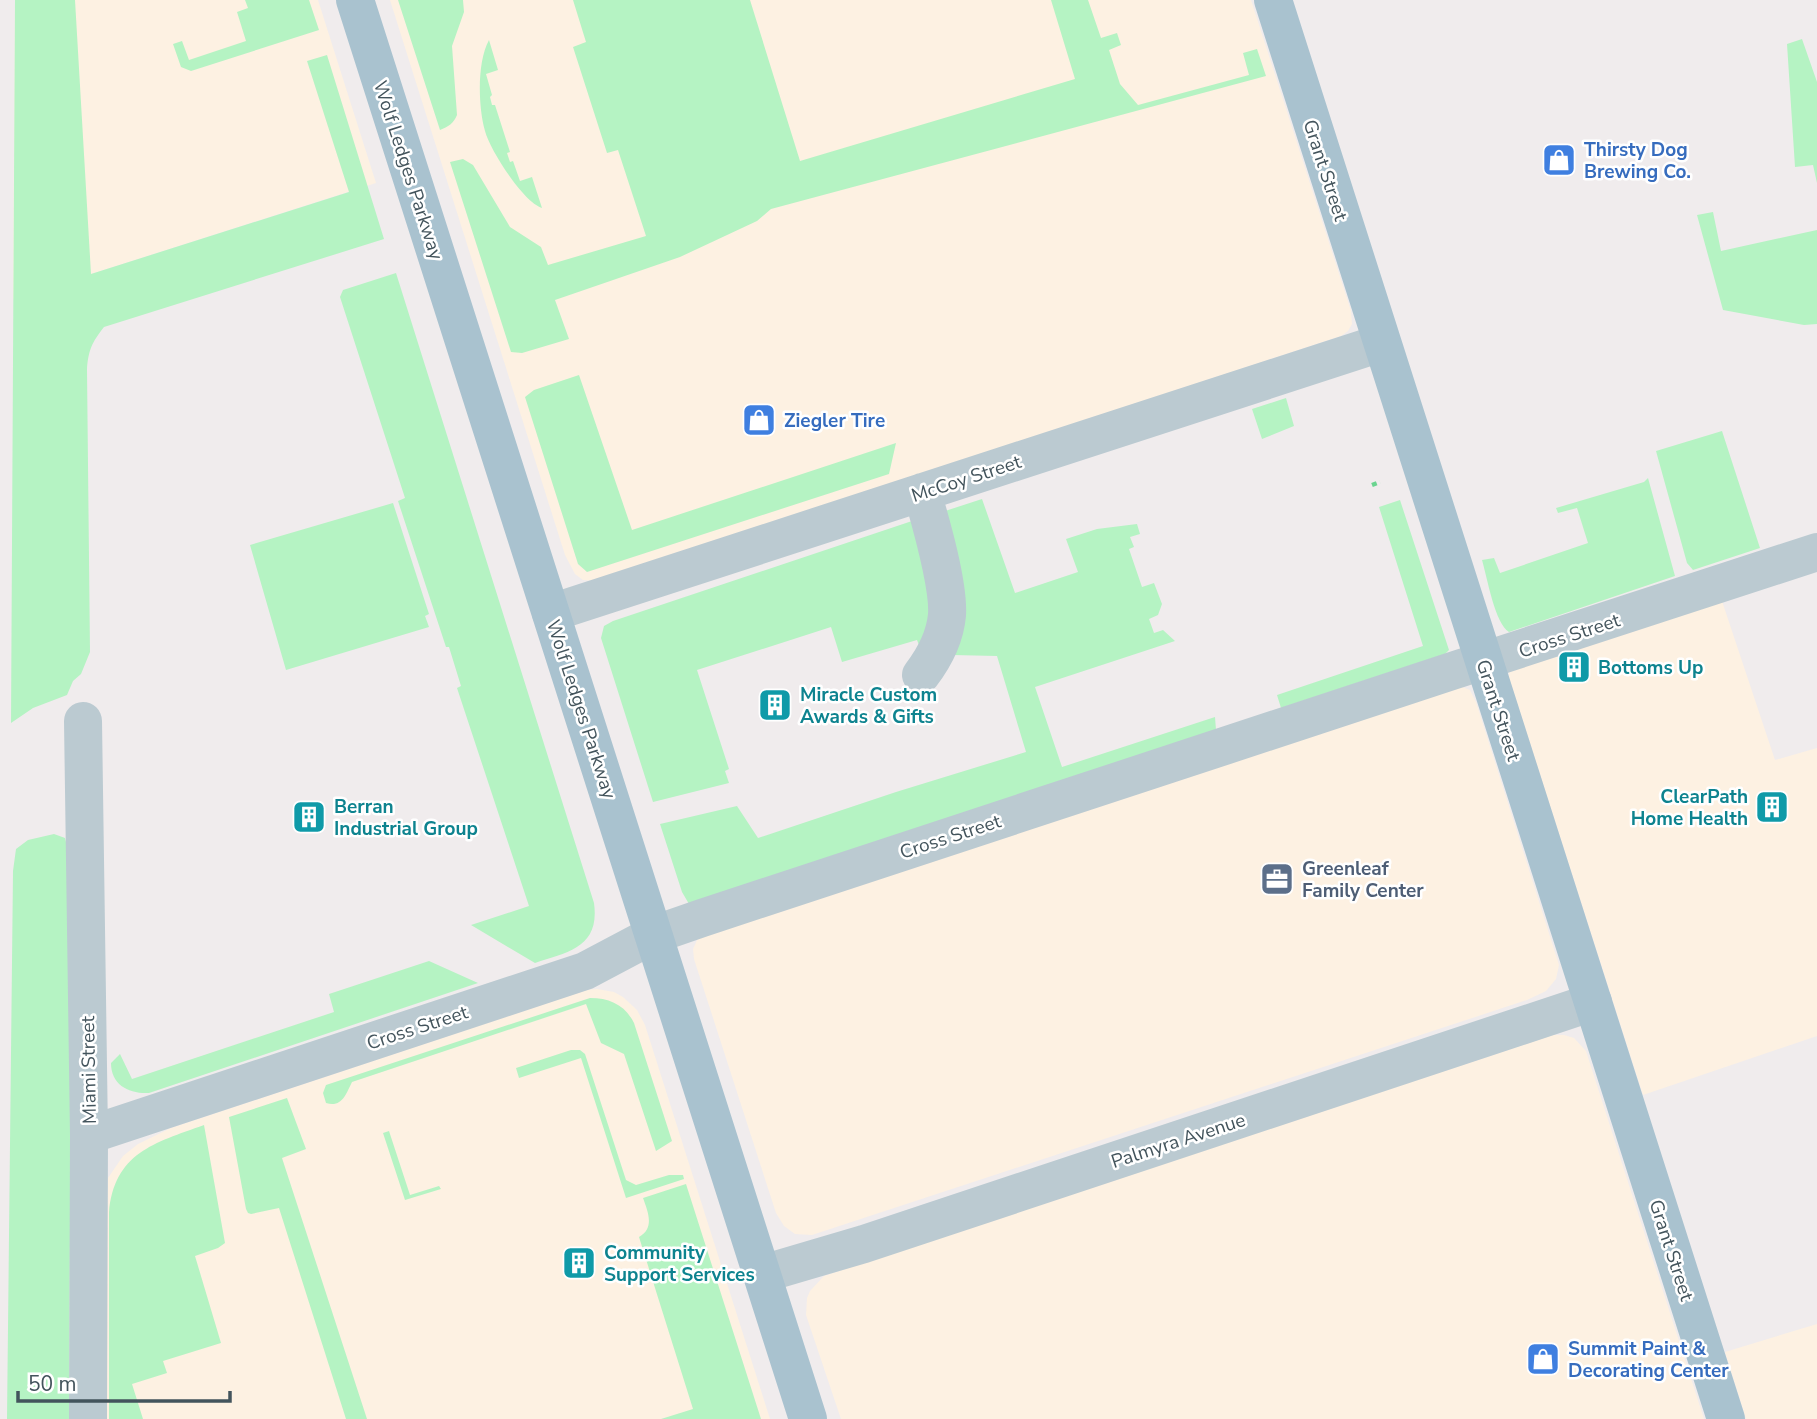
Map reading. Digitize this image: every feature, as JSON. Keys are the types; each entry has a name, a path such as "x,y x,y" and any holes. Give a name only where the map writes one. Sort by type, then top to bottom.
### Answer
{"main road":[{"name":"Wolf Ledges Parkway","path":"355,0 808,1419"},
{"name":"Grant Street","path":"1273,0 1727,1419"}],"street":[{"name":"McCoy Street","path":"551,613 1381,343"},
{"path":"921,675 939,646 947,615 942,572 922,492"},
{"name":"Cross Street","path":"89,1135 585,971 653,935 1817,552"},
{"name":"Miami Street","path":"83,721 89,1135 88,1419"},
{"name":"Palmyra Avenue","path":"762,1274 864,1244 1593,1002"}],"path":[{"path":"1372,485 1380,482"}],"shaded area":[{"path":"15,0 318,0 376,183 13,299"},
{"path":"390,0 1251,0 1351,311 1352,324 1341,336 595,581 583,580 575,574 565,555"},
{"path":"1720,595 1775,760 1817,748 1817,1036 1643,1095 1509,672"},
{"path":"1460,686 1470,690 1476,702 1559,965 1556,979 1546,991 1527,1000 812,1235 795,1234 784,1226 776,1213 694,959 693,949 698,938"},
{"path":"586,990 614,992 623,997 637,1010 645,1025 770,1419 101,1419 108,1178 123,1156 138,1144 171,1128"},
{"path":"1553,1035 1574,1038 1586,1051 1704,1419 841,1419 806,1315 810,1291 824,1276"},
{"path":"1817,1324 1817,1419 1746,1419 1725,1352"}],"green space":[{"path":"15,0 75,0 91,274 349,192 307,61 327,55 384,239 104,327 96,337 88,357 87,370 90,652 81,674 73,681 67,695 33,708 11,723"},
{"path":"245,0 309,0 319,30 191,71 181,67 173,44 182,41 189,60 246,41 237,12 248,8"},
{"path":"398,0 463,0 464,12 452,46 457,115 450,124 440,130"},
{"path":"573,0 750,0 800,161 1075,79 1051,0 1088,0 1101,38 1117,33 1121,45 1109,50 1120,84 1138,105 1249,75 1243,53 1257,49 1266,76 771,209 757,221 680,257 555,300 569,339 522,353 511,352 450,162 463,159 473,165 510,227 541,247 548,265 646,236 618,150 607,153 573,47 586,42"},
{"path":"1802,39 1817,82 1817,183 1813,165 1795,167 1787,44"},
{"path":"489,40 498,70 486,74 492,105 495,105 510,152 507,153 520,181 532,177 542,208 526,196 508,174 485,131 480,84 482,60"},
{"path":"1713,212 1721,251 1817,230 1817,324 1804,325 1723,310 1697,215"},
{"path":"396,273 594,903 595,918 587,938 570,951 535,963 471,925 529,906 457,688 461,686 449,647 446,647 398,501 405,498 340,297 343,290"},
{"path":"579,375 632,530 896,443 889,474 587,572 578,564 525,397 534,390"},
{"path":"1286,398 1294,426 1262,439 1252,409"},
{"path":"1722,431 1760,548 1693,570 1687,563 1656,451"},
{"path":"1648,478 1675,576 1509,632 1496,610 1482,560 1494,558 1500,573 1588,543 1577,508 1558,513 1556,508 1644,482"},
{"path":"982,499 1015,593 1078,572 1066,539 1097,529 1137,524 1140,534 1130,537 1134,547 1129,549 1142,587 1154,583 1162,604 1158,615 1149,619 1154,633 1163,630 1175,641 1035,687 1062,767 1215,717 1216,730 689,904 682,892 660,824 737,806 758,838 1026,752 997,656 952,655 939,513"},
{"path":"1400,500 1449,650 1445,654 1281,708 1277,695 1423,646 1379,507"},
{"path":"393,503 429,614 425,616 429,627 286,670 250,545"},
{"path":"918,519 936,602 920,648 917,640 842,662 831,627 697,670 729,769 725,771 729,783 653,802 601,638 604,626"},
{"path":"54,834 65,838 72,866 69,1419 7,1419 13,871 16,849 28,840"},
{"path":"429,961 478,983 149,1093 128,1090 114,1077 111,1063 120,1054 132,1079 334,1012 329,994"},
{"path":"590,998 604,999 616,1004 634,1023 672,1141 656,1151 624,1054 601,1043 586,1004 352,1082 340,1102 326,1103 323,1093 326,1085"},
{"path":"571,1050 580,1050 585,1054 626,1180 636,1185 669,1175 683,1175 684,1179 626,1198 581,1058 519,1078 516,1068"},
{"path":"287,1098 306,1149 282,1158 367,1419 346,1419 279,1208 251,1214 246,1209 229,1117"},
{"path":"204,1125 225,1243 195,1256 221,1343 163,1361 167,1373 132,1384 143,1419 109,1419 109,1213 112,1193 119,1176 140,1153 169,1138"},
{"path":"389,1131 410,1195 439,1186 441,1189 405,1200 383,1133"},
{"path":"686,1184 761,1419 661,1419 693,1409 639,1237 649,1224 643,1198"}],"place":[{"name":"Thirsty Dog Brewing Co.","path":"1559,160"},
{"name":"Ziegler Tire","path":"759,420"},
{"name":"Bottoms Up","path":"1574,667"},
{"name":"Miracle Custom Awards & Gifts","path":"775,705"},
{"name":"ClearPath Home Health","path":"1772,807"},
{"name":"Berran Industrial Group","path":"309,817"},
{"name":"Greenleaf Family Center","path":"1277,879"},
{"name":"Community Support Services","path":"579,1263"},
{"name":"Summit Paint & Decorating Center","path":"1543,1359"}]}
